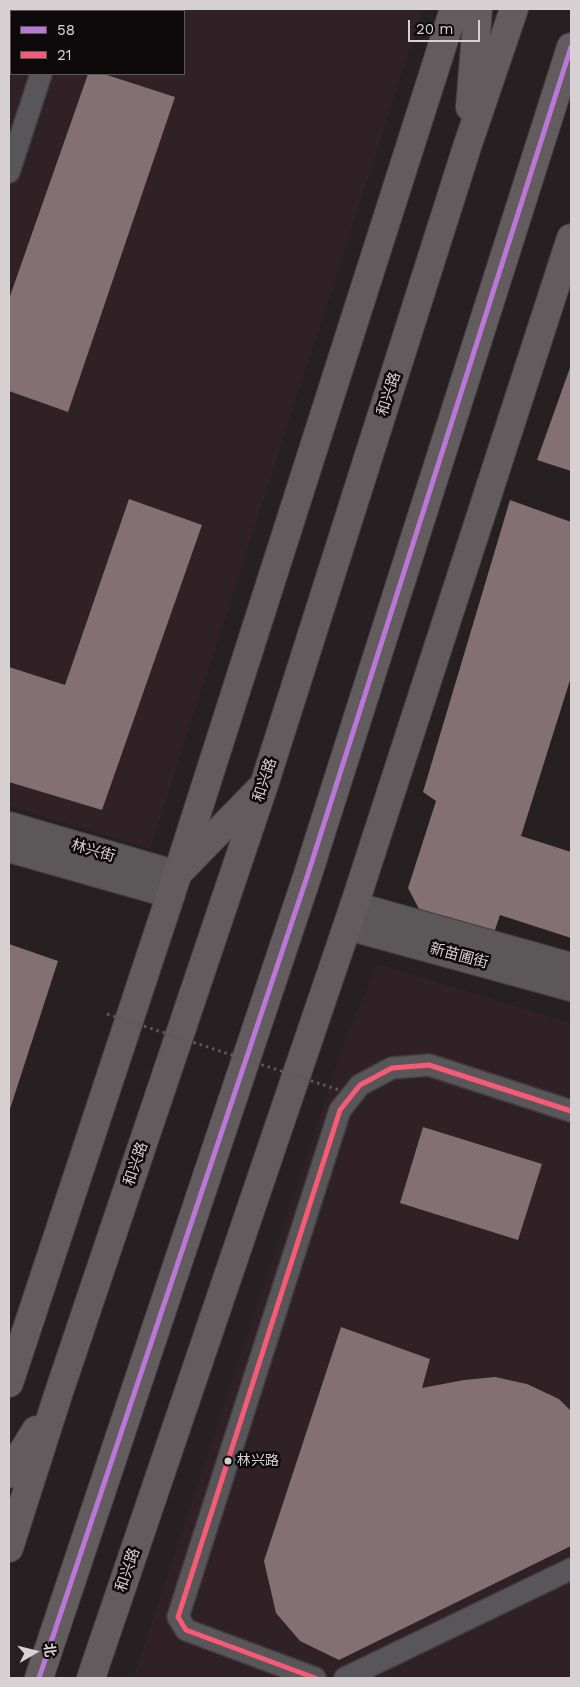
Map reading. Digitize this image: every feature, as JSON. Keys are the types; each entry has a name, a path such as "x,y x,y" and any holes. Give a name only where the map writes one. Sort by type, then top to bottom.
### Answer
{"highway":[{"path":"9,1383 174,884 454,9"},
{"path":"467,147 478,9"},
{"name":"和兴路","path":"9,1548 58,1395 264,785 467,147 514,9"},
{"path":"39,1678 307,877 571,46"},
{"name":"和兴路","path":"91,1678 351,916 571,238"},
{"path":"174,884 264,785"},
{"path":"9,1474 58,1395"}],"main road":[{"name":"林兴街","path":"9,826 174,884"},
{"name":"林兴街","path":"9,848 174,884"},
{"name":"新苗圃街","path":"351,916 571,967"},
{"name":"新苗圃街","path":"351,916 571,987"}],"street":[{"path":"9,172 41,75"},
{"path":"315,1678 186,1630 178,1617 340,1110 360,1085 392,1068 429,1065 571,1111"},
{"path":"345,1678 571,1569"}],"path":[{"path":"106,1014 342,1091"}],"shaded area":[{"path":"9,9 423,9 150,849 9,806"},
{"path":"378,964 571,1023 571,1678 133,1678 348,1031"}],"building":[{"path":"9,9 14,9 16,10 10,10 9,35"},
{"path":"88,75 107,75 175,97 68,412 9,391 9,299"},
{"path":"571,365 571,471 537,460"},
{"path":"129,499 202,525 102,810 9,782 9,667 65,685"},
{"path":"510,500 571,522 571,677 521,836 571,852 571,938 500,915 494,933 419,909 408,888 436,801 423,792"},
{"path":"9,944 58,961 9,1112"},
{"path":"423,1127 542,1164 518,1240 400,1203"},
{"path":"341,1327 430,1359 422,1388 464,1380 495,1377 527,1384 559,1399 571,1411 571,1546 339,1660 300,1641 276,1613 264,1561"}],"transit line":[{"name":"58","path":"39,1678 307,877 571,47"},
{"name":"21","path":"315,1678 186,1630 178,1617 340,1110 360,1085 392,1068 429,1065 571,1111"}],"place":[{"name":"林兴路","path":"228,1461"}]}
